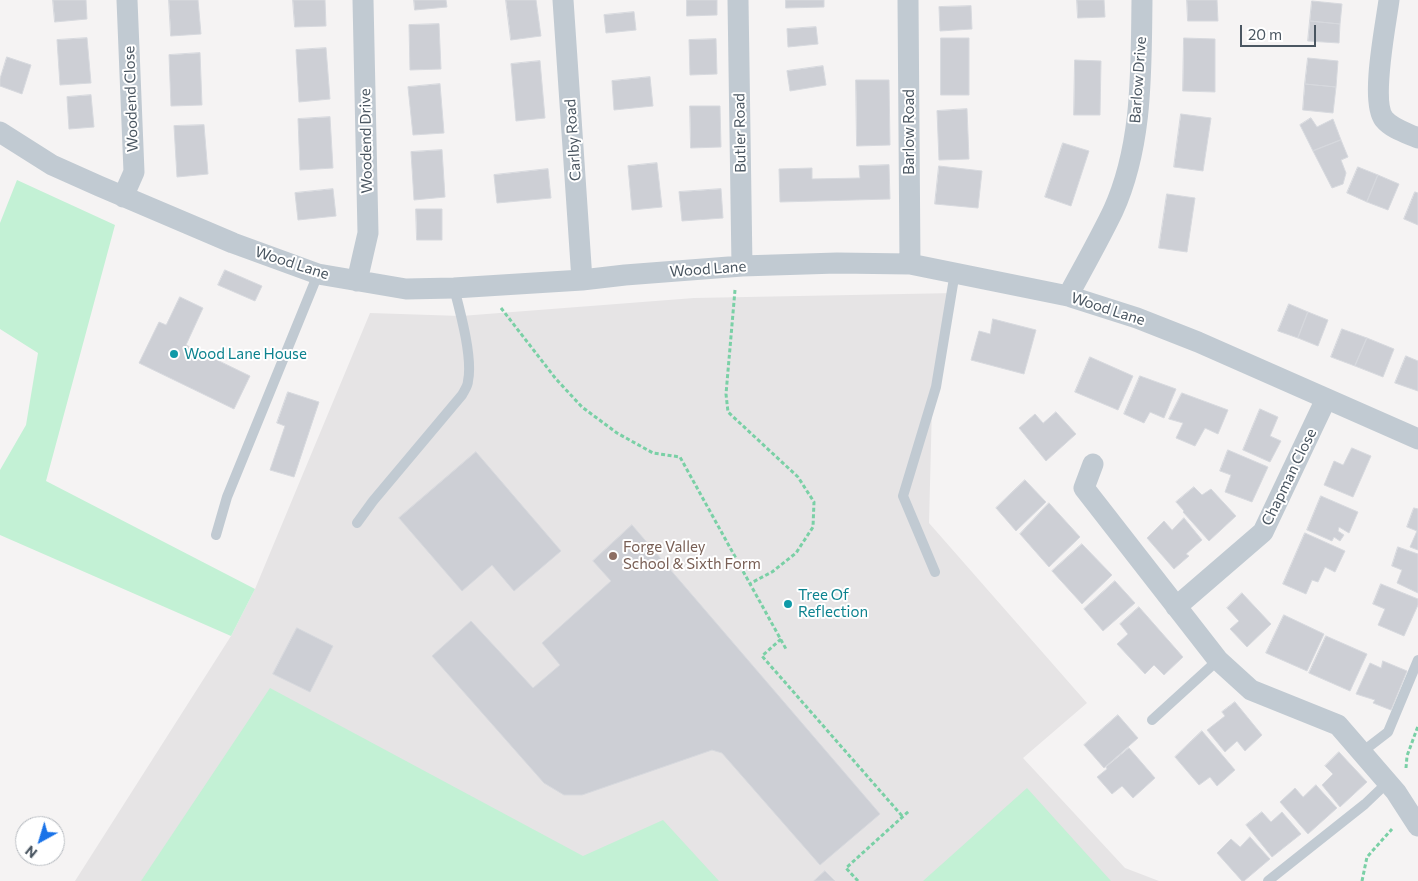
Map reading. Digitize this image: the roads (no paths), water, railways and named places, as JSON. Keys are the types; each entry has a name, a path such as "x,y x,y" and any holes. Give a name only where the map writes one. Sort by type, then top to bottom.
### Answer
{"street":[{"name":"Woodend Close","path":"123,196 134,172 127,0"},
{"name":"Woodend Drive","path":"357,281 368,233 363,0"},
{"name":"Carlby Road","path":"563,0 582,280"},
{"name":"Butler Road","path":"738,0 742,266"},
{"name":"Barlow Road","path":"908,0 910,264"},
{"name":"Barlow Drive","path":"1068,296 1113,210 1128,167 1139,109 1142,0"},
{"path":"1389,0 1378,85 1379,107 1384,118 1395,128 1418,138"},
{"name":"Wood Lane","path":"0,132 52,164 123,196 233,243 318,274 406,289 487,287 742,266 837,263 910,264 1068,296 1137,318 1198,342 1418,439"},
{"name":"Chapman Close","path":"1176,607 1263,532 1326,399"},
{"path":"1093,464 1084,488 1218,660 1250,690 1338,725 1362,752 1397,778 1396,792 1415,822"}],"lane":[{"path":"935,572 903,496 936,387 955,272"},
{"path":"216,535 227,497 318,274"},
{"path":"357,523 462,396 468,381 468,356 454,288"},
{"path":"1152,720 1218,660"},
{"path":"1362,752 1388,732 1418,660"},
{"path":"1268,881 1397,778"}],"place":[{"name":"Wood Lane House","path":"174,354"},
{"name":"Forge Valley School & Sixth Form","path":"613,556"},
{"name":"Tree Of Reflection","path":"788,604"}]}
